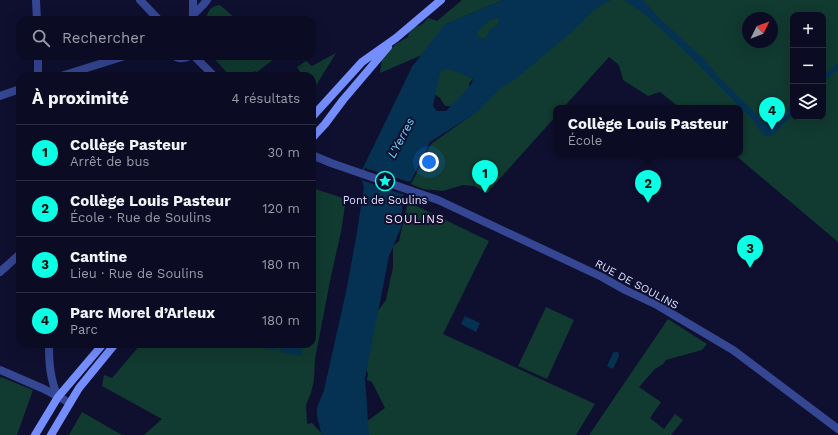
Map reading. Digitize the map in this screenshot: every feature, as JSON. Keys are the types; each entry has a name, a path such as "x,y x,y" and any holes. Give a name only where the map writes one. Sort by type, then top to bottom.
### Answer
{"main road":[{"path":"316,113 362,62 396,38 441,0"},
{"path":"316,134 396,38"},
{"path":"35,435 58,397 100,348"},
{"path":"51,435 79,388 112,348"}],"street":[{"path":"36,0 37,16"},
{"path":"140,0 155,16"},
{"path":"192,0 193,16"},
{"path":"195,16 207,0"},
{"path":"38,60 38,72"},
{"path":"74,72 113,60"},
{"path":"198,60 208,72"},
{"path":"0,96 16,90"},
{"name":"RUE DE SOULINS","path":"316,156 331,163 438,200 602,277 657,305 733,350 838,429"},
{"path":"0,272 16,258"},
{"path":"49,348 50,368 58,397"},
{"path":"0,370 44,389 70,403"}],"green space":[{"path":"462,0 503,0 446,24 422,55 380,73 382,58 396,44 408,37 412,28 421,25 428,18 437,21"},
{"path":"610,0 838,0 838,242 738,157 743,157 743,105 676,105 660,92 648,96 623,80 619,65 609,57 566,105 553,105 553,119 487,193 474,186 463,185 443,191 423,189 411,184 431,144 479,110 493,84 542,31"},
{"path":"220,5 232,16 206,16 214,7"},
{"path":"505,15 484,41 475,42 473,31 483,19"},
{"path":"336,53 316,86 316,72 300,72 297,67 306,61 312,66"},
{"path":"216,60 273,60 257,72 226,72"},
{"path":"436,63 473,78 469,84 470,88 452,106 445,106 440,98 434,94"},
{"path":"316,189 346,199 341,232 315,359 314,380 306,405 307,424 312,423 323,435 144,435 162,419 102,386 104,375 112,378 138,348 316,348"},
{"path":"408,202 489,241 443,334 595,404 576,435 363,435 362,425 385,408 372,382 367,380 368,374 358,353 363,331 386,300 393,267 393,246 399,241"},
{"path":"546,307 574,320 547,379 518,366"},
{"path":"668,319 707,344 702,350 666,360 655,369 639,387 661,402 650,418 664,429 675,414 683,420 671,435 589,435"},
{"path":"1,377 33,390 17,435 0,435"},
{"path":"82,412 122,435 69,435"}],"water":[{"name":"L'Yerres","path":"503,0 610,0 594,10 573,31 518,77 502,87 477,112 430,142 411,181 407,182 402,201 402,225 389,256 365,378 369,435 323,435 321,433 317,408 324,390 346,292 364,187 360,176 361,172 412,67 445,24","holes":["497,18 499,21 498,24 490,30 485,39 478,37 477,32 490,20","445,69 452,70 473,79 471,85 446,111 437,111 433,106 440,72"]},
{"path":"624,0 643,0 659,18 703,58 716,74 765,123 770,126 775,123 790,107 790,117 771,136 765,136 754,121 743,110 743,105 738,105 688,54 646,15"},
{"path":"838,63 838,69 826,79 826,73"},
{"path":"465,316 480,323 476,332 461,324"},
{"path":"266,348 276,348 276,350"},
{"path":"281,348 302,348 301,356 280,352"},
{"path":"618,352 619,356 613,369 607,366 613,353"}],"pier":[{"name":"Pont de Soulins","path":"365,168 409,182 405,195 361,180"}],"place":[{"name":"Parc Morel d’Arleux","path":"772,130"},
{"name":"Pont de Soulins","path":"385,181"},
{"name":"Collège Pasteur","path":"485,193"},
{"name":"Collège Louis Pasteur","path":"648,203"},
{"name":"Cantine","path":"750,268"}],"district":[{"name":"SOULINS","path":"415,219"}]}
